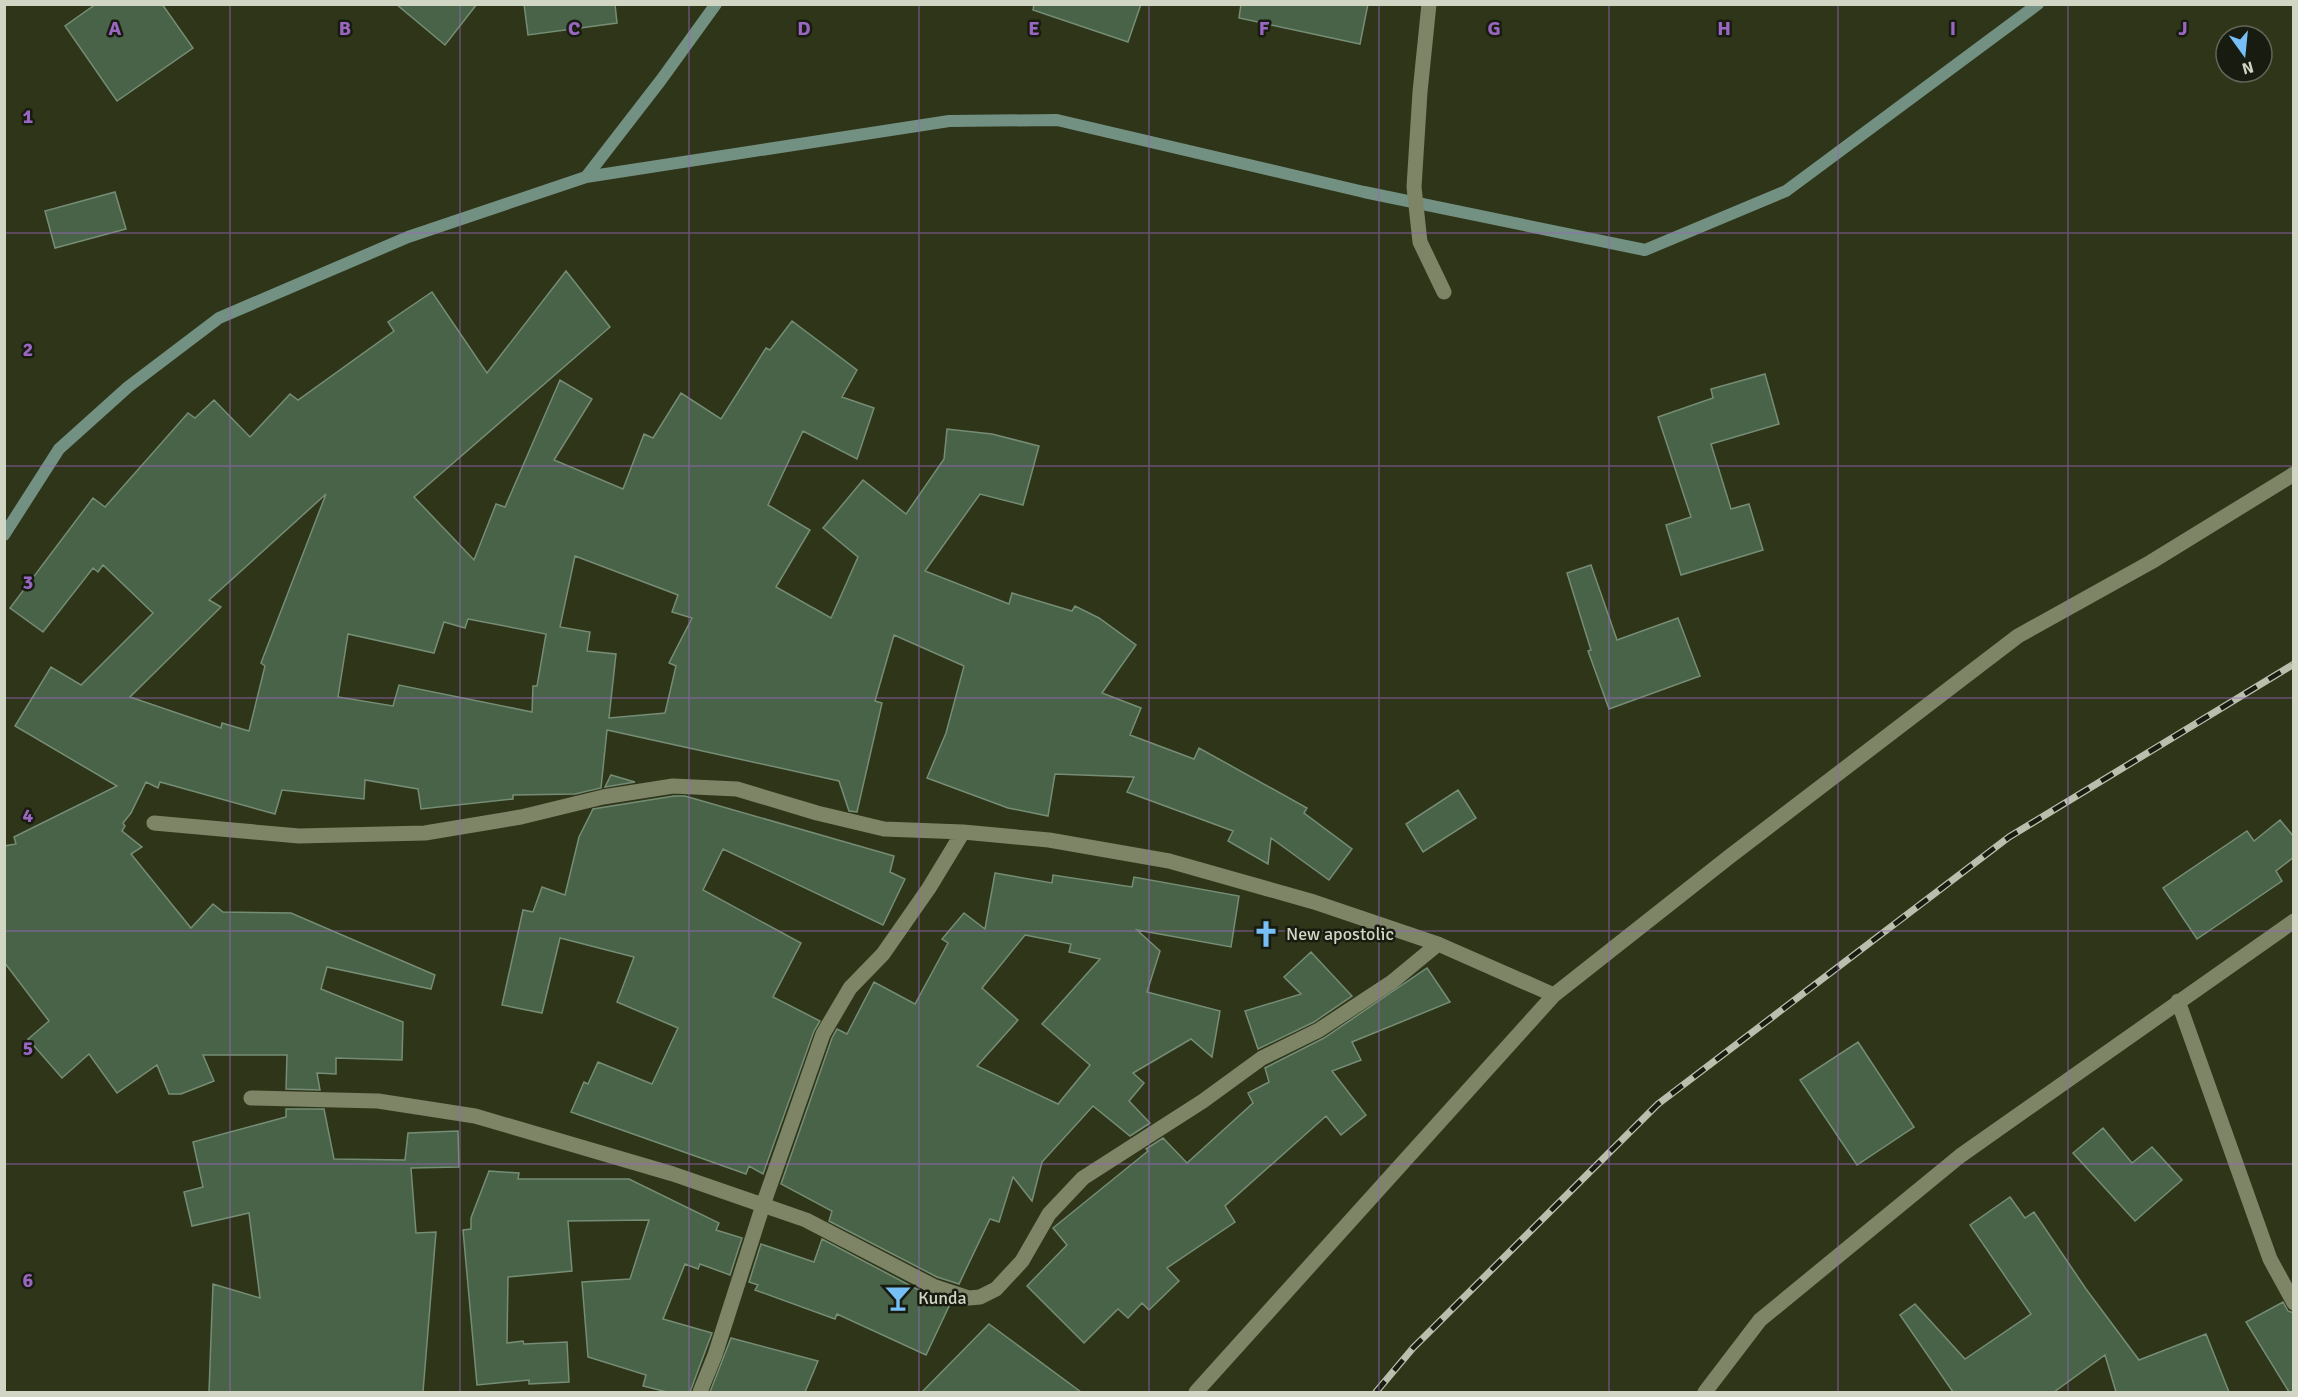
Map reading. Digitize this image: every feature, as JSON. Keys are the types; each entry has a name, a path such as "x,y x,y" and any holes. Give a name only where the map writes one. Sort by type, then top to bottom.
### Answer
{"street":[{"path":"1429,4 1414,187 1420,242 1444,292"},
{"path":"1197,1392 1554,995 1729,857 2018,636 2151,562 2294,474"},
{"path":"154,823 299,836 425,833 521,817 603,797 673,786 737,789 818,813 884,829 963,832 1049,840 1169,861 1314,902 1438,944 1554,995"},
{"path":"700,1392 715,1355 763,1205 823,1034 850,988 883,954 929,888 963,832"},
{"path":"1705,1392 1760,1320 1960,1156 2294,921"},
{"path":"251,1098 378,1101 475,1116 673,1174 806,1220 933,1286 969,1298 980,1297 996,1289 1022,1261 1049,1214 1083,1178 1203,1101 1262,1058 1338,1018 1392,982 1438,944"},
{"path":"2178,1001 2270,1260 2294,1303"}],"building":[{"path":"96,4 162,4 193,48 117,101 65,26"},
{"path":"396,4 477,4 445,45"},
{"path":"524,4 615,4 617,23 528,35"},
{"path":"1034,4 1141,4 1128,42 1033,10"},
{"path":"1241,4 1368,4 1360,44 1239,18"},
{"path":"115,192 126,229 55,248 45,211"},
{"path":"566,271 610,327 414,497 474,560 496,504 505,507 560,380 592,399 554,460 623,489 644,434 653,438 681,393 721,419 766,348 770,350 792,321 857,370 842,397 874,408 857,459 803,431 768,505 810,530 776,587 831,618 858,557 823,528 863,480 906,514 944,459 947,429 992,434 1039,446 1023,505 980,494 925,571 1009,604 1012,593 1072,611 1075,606 1099,618 1136,645 1102,693 1141,708 1130,735 1194,759 1199,748 1307,808 1304,813 1352,849 1329,880 1271,838 1268,864 1228,841 1233,831 1127,792 1134,777 1055,774 1048,816 1008,808 927,778 946,733 964,666 894,635 875,701 882,703 857,812 849,811 839,781 607,730 601,788 575,794 513,795 513,799 421,809 418,789 365,780 364,799 282,790 275,814 160,782 158,788 146,782 131,813 123,823 125,826 122,831 142,847 131,854 191,928 213,904 223,912 291,913 435,975 431,989 327,967 321,989 403,1022 402,1060 336,1058 336,1074 317,1073 320,1090 286,1089 287,1055 203,1055 214,1081 181,1094 169,1094 157,1065 117,1093 89,1054 62,1078 28,1039 49,1021 4,962 4,846 16,844 14,837 117,786 15,726 51,667 81,685 153,613 103,565 98,572 93,568 43,632 10,608 93,498 105,507 188,413 195,418 214,400 250,437 290,394 298,400 394,331 388,322 432,292 487,373","holes":["326,494 261,663 265,666 249,731 222,723 221,728 130,697 221,607 209,600","575,556 678,595 672,612 692,618 669,663 676,666 665,713 609,718 616,654 587,651 590,632 560,627","468,619 546,634 537,686 533,686 532,712 399,685 393,706 338,697 348,634 434,653 444,622 465,628"]},
{"path":"1765,374 1779,424 1711,444 1731,509 1749,504 1763,550 1681,575 1666,525 1691,517 1658,417 1713,398 1711,389"},
{"path":"1591,565 1617,640 1678,618 1700,676 1609,709 1588,651 1591,650 1567,573"},
{"path":"611,775 635,782 605,787"},
{"path":"1458,790 1476,818 1423,852 1406,824"},
{"path":"685,796 894,856 890,872 905,879 883,925 723,849 703,890 801,943 773,997 820,1021 814,1031 763,1174 749,1166 746,1174 571,1112 584,1082 588,1084 598,1062 652,1084 678,1028 617,1002 634,957 560,938 542,1013 502,1005 523,910 533,912 542,887 565,895 579,837 593,809"},
{"path":"2280,820 2294,837 2294,857 2276,871 2282,881 2197,939 2163,888 2247,831 2254,841"},
{"path":"995,873 1052,883 1053,875 1132,887 1134,877 1239,896 1231,947 1137,930 1160,951 1147,992 1220,1011 1212,1057 1191,1039 1133,1073 1144,1083 1129,1101 1150,1123 1130,1136 1093,1106 1042,1162 1032,1201 1013,1177 999,1222 990,1219 959,1284 937,1277 829,1221 832,1211 781,1184 832,1038 837,1029 847,1034 874,982 915,1004 948,943 942,939 964,913 985,929","holes":["1025,935 1071,944 1069,952 1100,959 1042,1024 1090,1065 1058,1104 977,1066 1018,1020 982,988"]},
{"path":"1311,952 1352,996 1314,1022 1258,1049 1245,1011 1301,994 1284,977"},
{"path":"1427,968 1450,1002 1352,1042 1361,1060 1332,1071 1366,1115 1341,1135 1326,1116 1225,1206 1235,1222 1167,1268 1179,1281 1149,1310 1142,1303 1128,1318 1118,1309 1084,1343 1027,1286 1067,1245 1053,1228 1148,1151 1146,1149 1163,1138 1187,1163 1253,1103 1248,1093 1269,1082 1265,1068 1324,1038"},
{"path":"1858,1042 1914,1127 1857,1165 1800,1080"},
{"path":"286,1109 324,1109 334,1159 405,1160 408,1133 458,1131 459,1167 411,1168 416,1233 436,1232 423,1392 209,1392 213,1284 260,1298 249,1213 192,1226 184,1192 203,1187 193,1142 286,1117"},
{"path":"2103,1128 2132,1163 2152,1147 2182,1180 2135,1221 2073,1153"},
{"path":"489,1171 519,1173 518,1179 629,1179 719,1223 716,1230 742,1238 730,1275 700,1264 698,1269 685,1264 663,1319 712,1333 690,1392 667,1392 643,1386 646,1375 588,1357 582,1282 630,1279 649,1220 568,1221 572,1271 508,1277 507,1343 567,1342 569,1382 529,1384 529,1380 477,1385 463,1230 471,1229 471,1218"},
{"path":"2010,1197 2025,1218 2034,1212 2086,1289 2139,1360 2206,1334 2229,1392 2116,1392 2105,1355 2054,1392 1953,1392 1900,1315 1915,1304 1965,1359 2031,1314 1970,1225"},
{"path":"822,1239 928,1295 951,1302 926,1355 837,1314 835,1319 755,1290 758,1285 749,1282 761,1244 814,1262"},
{"path":"2283,1302 2288,1311 2294,1313 2294,1392 2289,1392 2246,1322"},
{"path":"989,1324 1081,1392 922,1392"},
{"path":"731,1338 818,1361 805,1392 710,1392"}],"waterway":[{"path":"586,177 716,4"},
{"path":"4,535 59,449 128,387 219,318 408,237 586,177 949,121 1057,120 1364,192 1645,250 1786,191 2038,4"}],"railway":[{"path":"1376,1392 1413,1348 1658,1104 2009,837 2294,664"}],"place":[{"name":"New apostolic","path":"1266,934"},
{"name":"Kunda","path":"898,1298"}]}
